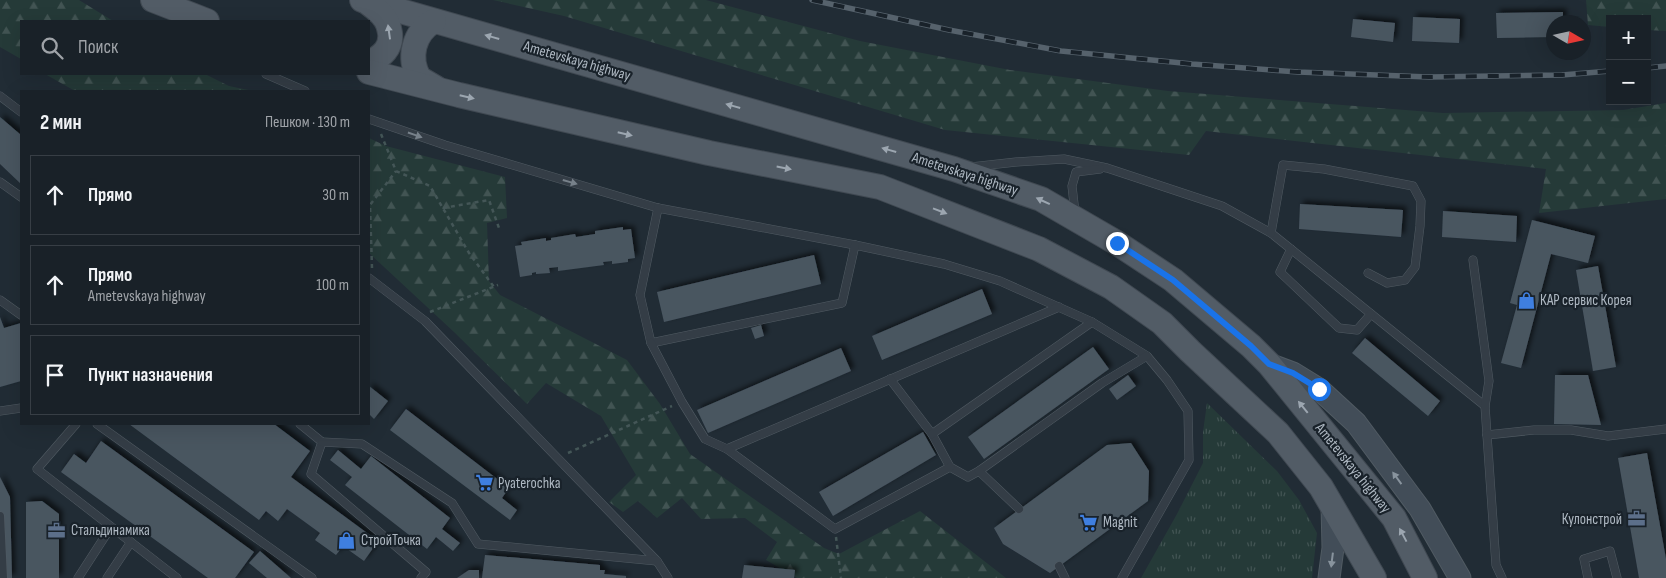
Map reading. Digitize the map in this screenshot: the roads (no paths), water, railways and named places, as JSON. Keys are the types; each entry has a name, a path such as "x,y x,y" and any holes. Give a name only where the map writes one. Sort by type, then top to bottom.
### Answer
{"main road":[{"name":"Ametevskaya highway","path":"364,0 954,169 1041,200 1075,218 1173,280 1251,346 1269,364 1394,518 1425,578"},
{"path":"364,0 383,16 389,26 390,45 386,51 370,62"},
{"path":"162,4 205,20"},
{"path":"434,21 422,30 414,46 413,59 418,78 441,90"},
{"path":"370,72 709,154 880,188 1039,249 1110,287 1162,322 1190,352 1278,433 1321,487 1374,578"},
{"path":"1269,364 1293,373 1319,389 1356,423 1420,510 1460,578"},
{"path":"1329,578 1333,548 1332,506"}],"lane":[{"path":"162,4 188,20"},
{"path":"268,75 303,90"},
{"path":"0,96 20,111"},
{"path":"370,119 446,145 658,208 855,245 944,264 1000,281 1092,322 1147,356 1167,380 1188,411 1189,460 1122,578"},
{"path":"954,169 1064,159 1107,168 1222,206 1271,233 1485,406"},
{"path":"1271,233 1283,165 1324,169 1413,186 1420,201 1420,226 1415,267 1405,280 1386,284 1368,273"},
{"path":"1075,218 1072,186 1076,172 1107,168"},
{"path":"0,182 20,196"},
{"path":"658,208 640,295 650,344 705,439 726,449 835,529 950,467"},
{"path":"650,344 842,303 855,245"},
{"path":"1291,249 1280,272 1339,328 1357,330 1371,314"},
{"path":"1473,260 1489,381 1485,406 1496,565 1502,578"},
{"path":"370,280 419,316 657,561 668,578"},
{"path":"0,300 20,314"},
{"path":"726,449 1059,307"},
{"path":"932,434 1092,322"},
{"path":"890,379 932,434 950,467 968,477 1102,383 1147,356"},
{"path":"0,411 20,408"},
{"path":"75,425 37,469 177,578"},
{"path":"98,425 312,578"},
{"path":"301,425 322,442 362,444 452,503 478,544 657,561"},
{"path":"1487,435 1534,430 1571,430 1608,436 1666,429"},
{"path":"322,442 310,474 426,572 421,578"},
{"path":"979,471 1019,509"},
{"path":"0,516 3,578"},
{"path":"78,578 112,527"},
{"path":"107,578 131,542"},
{"path":"1588,578 1584,559 1610,551 1617,578"},
{"path":"1059,566 1065,578"}],"railway":[{"path":"812,0 949,30 1061,51 1192,64 1298,72 1429,77 1562,75 1606,71"},
{"path":"1651,68 1666,66"}],"place":[{"name":"КАР сервис Корея","path":"1526,300"},
{"name":"Pyaterochka","path":"484,483"},
{"name":"Кулонстрой","path":"1636,519"},
{"name":"Magnit","path":"1089,522"},
{"name":"Стальдинамика","path":"57,530"},
{"name":"СтройТочка","path":"347,540"}]}
